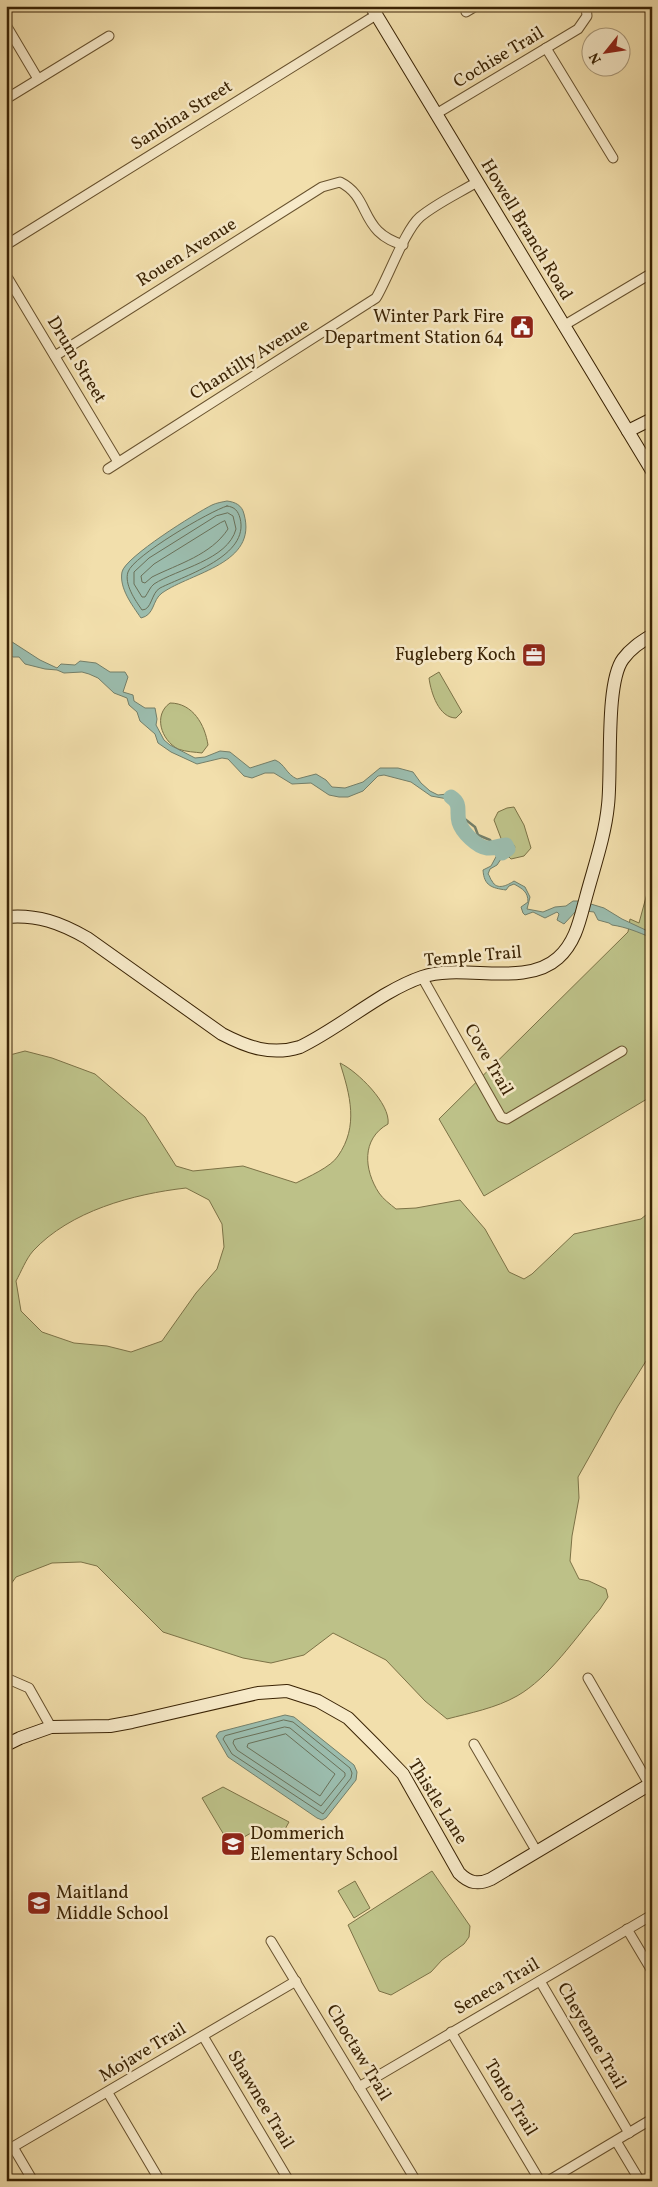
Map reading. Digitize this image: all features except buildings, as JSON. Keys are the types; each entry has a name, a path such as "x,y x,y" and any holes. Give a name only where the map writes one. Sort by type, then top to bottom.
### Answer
{"street":[{"path":"466,12 476,6"},
{"name":"Cochise Trail","path":"436,114 578,29 587,16 586,6"},
{"name":"Howell Branch Road","path":"373,11 652,471"},
{"name":"Sanbina Street","path":"6,245 373,11"},
{"path":"6,25 38,79"},
{"path":"6,99 108,36"},
{"path":"546,48 613,158"},
{"name":"Rouen Avenue","path":"55,356 322,187 340,182 352,188 377,230 389,240 403,245"},
{"name":"Chantilly Avenue","path":"108,469 370,303 376,298 386,282 412,227 420,217 477,182"},
{"path":"563,326 652,273"},
{"name":"Drum Street","path":"6,274 118,462"},
{"path":"628,431 652,419"},
{"name":"Temple Trail","path":"6,917 31,916 68,927 87,938 222,1034 245,1046 266,1051 285,1051 300,1047 395,990 422,977 450,973 511,973 545,966 558,958 568,947 585,900 606,821 609,792 611,705 614,685 622,660 636,644 652,635"},
{"name":"Cove Trail","path":"422,977 502,1117 507,1119 622,1051"},
{"path":"6,1678 29,1688 51,1727"},
{"path":"588,1678 650,1784"},
{"name":"Thistle Lane","path":"6,1745 51,1727 110,1726 258,1693 287,1691 318,1701 340,1714 375,1745 403,1774 459,1873 465,1879 474,1882 484,1882 650,1784"},
{"path":"474,1744 537,1852"},
{"name":"Seneca Trail","path":"359,2087 652,1915"},
{"path":"627,1929 652,1971"},
{"name":"Choctaw Trail","path":"272,1941 416,2181"},
{"name":"Mojave Trail","path":"10,2149 296,1981"},
{"name":"Cheyenne Trail","path":"540,1981 629,2133"},
{"name":"Tonto Trail","path":"451,2032 540,2181"},
{"name":"Shawnee Trail","path":"203,2036 289,2181"},
{"path":"108,2093 160,2181"},
{"path":"548,2181 652,2119"},
{"path":"616,2141 640,2181"},
{"path":"10,2149 33,2181"}],"green space":[{"path":"439,672 462,712 456,718 445,714 434,697 429,678"},
{"path":"170,703 185,707 197,716 204,730 208,745 202,753 178,749 167,740 161,727 161,720 165,708"},
{"path":"514,807 524,825 531,848 524,856 511,859 509,857 511,854 511,842 502,841 494,820 498,812"},
{"path":"652,875 652,1096 484,1196 439,1119 628,932 630,919 639,923"},
{"path":"25,1051 52,1058 95,1074 145,1117 176,1166 193,1171 243,1166 296,1183 330,1164 345,1145 349,1133 351,1110 340,1063 355,1073 372,1089 384,1107 387,1116 388,1124 379,1130 373,1138 369,1146 368,1156 370,1175 381,1195 396,1209 416,1208 460,1200 485,1229 509,1272 524,1279 532,1274 574,1234 641,1219 652,1210 652,1357 646,1361 618,1406 578,1477 579,1498 572,1536 570,1561 579,1579 589,1581 606,1589 608,1597 572,1644 540,1679 517,1696 500,1704 447,1719 425,1701 386,1660 333,1633 304,1655 271,1663 243,1658 163,1632 97,1566 81,1562 52,1563 16,1577 6,1591 6,1056","holes":["186,1188 209,1200 222,1224 224,1247 217,1269 196,1293 162,1341 131,1352 107,1346 74,1343 42,1332 21,1311 16,1281 33,1251 65,1225 84,1215 124,1200 166,1191"]},
{"path":"223,1787 289,1822 279,1840 258,1829 230,1845 202,1798"},
{"path":"432,1871 470,1926 469,1937 464,1944 442,1960 431,1972 391,1995 379,1991 348,1925"},
{"path":"355,1881 370,1908 354,1918 338,1891"}],"water":[{"path":"227,501 238,504 244,514 246,531 241,544 232,555 220,564 162,593 156,599 149,614 141,618 122,584 122,572 126,565 148,546 177,526 212,505"},
{"path":"6,638 40,660 57,668 61,664 75,665 80,661 96,663 110,672 125,672 128,677 123,692 133,695 134,701 145,708 155,708 156,725 164,740 195,758 205,757 220,751 230,752 250,768 275,760 297,779 316,774 326,780 332,787 345,788 363,782 380,768 398,768 413,772 430,791 438,795 447,794 455,797 461,806 462,813 457,815 453,800 431,796 411,782 384,775 378,776 363,791 348,797 339,797 329,795 311,783 292,784 274,773 265,773 252,778 244,776 228,759 222,758 197,764 171,752 158,743 155,734 140,721 137,712 129,705 127,698 114,693 98,678 82,672 64,673 25,664 19,657 13,657 6,653"},
{"path":"501,842 513,844 515,847 509,857 503,856 497,865 490,869 488,874 497,886 506,885 514,881 525,887 530,897 527,909 543,912 555,907 566,906 573,901 581,901 604,908 652,933 652,938 598,920 594,912 577,910 564,924 557,920 559,914 557,912 545,918 533,912 525,915 521,907 528,902 528,899 522,889 514,884 506,890 497,888 485,880 483,870 491,866 498,853 505,848 505,846 499,848"},
{"path":"285,1715 294,1717 354,1765 357,1772 356,1780 326,1818 322,1820 228,1757 216,1736 219,1732"}],"waterway":[{"path":"451,797 456,802 459,822 467,834 483,847 492,848 506,845 508,849 502,853"},
{"path":"461,811 461,816 475,827 478,835 490,840 492,843 502,845"}],"place":[{"name":"Winter Park Fire Department Station 64","path":"522,327"},
{"name":"Fugleberg Koch","path":"534,655"},
{"name":"Dommerich Elementary School","path":"233,1844"},
{"name":"Maitland Middle School","path":"39,1903"}]}
